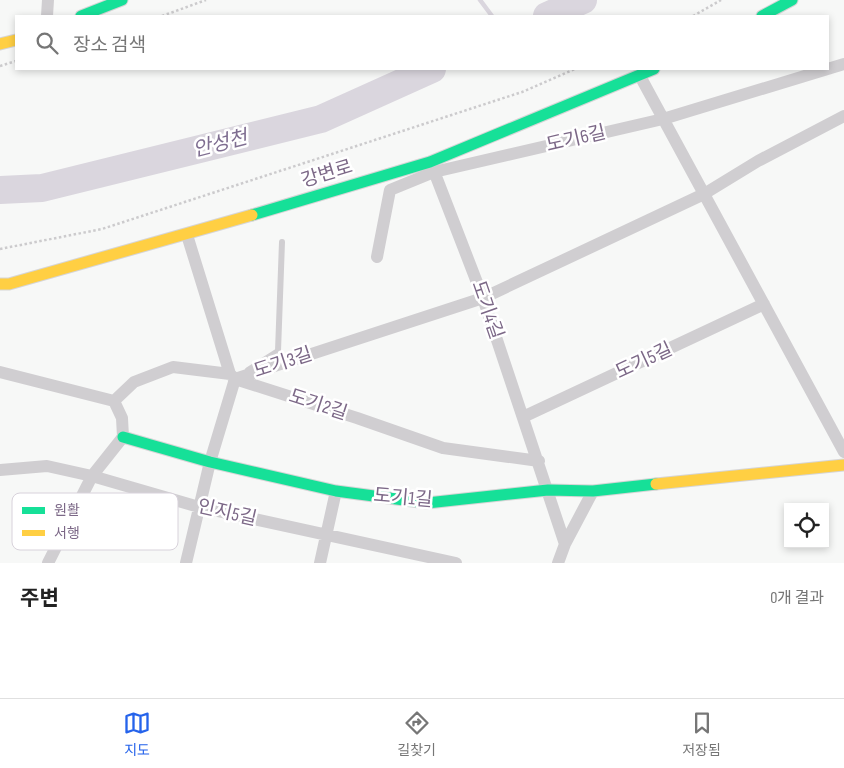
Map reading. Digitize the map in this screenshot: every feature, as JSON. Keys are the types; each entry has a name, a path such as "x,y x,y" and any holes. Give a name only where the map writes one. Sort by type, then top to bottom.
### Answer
{"street":[{"path":"48,0 48,15"},
{"path":"84,15 122,0"},
{"path":"764,15 792,0"},
{"path":"0,44 15,40"},
{"name":"도기6길","path":"829,69 844,64"},
{"name":"강변로","path":"0,284 9,284 432,167 652,70"},
{"name":"도기6길","path":"376,257 390,190 432,167 663,119 824,70"},
{"path":"640,76 844,452"},
{"path":"483,298 704,194 758,161 844,116"},
{"name":"도기4길","path":"432,167 483,298 539,461 565,544"},
{"path":"186,563 233,376 187,235"},
{"name":"도기3길","path":"233,376 483,298"},
{"name":"도기5길","path":"523,417 764,304"},
{"name":"도기2길","path":"114,401 134,382 173,367 233,376 443,448 539,461"},
{"path":"0,372 114,401 122,418 122,437 92,476 83,493"},
{"name":"도기1길","path":"122,437 210,462 336,491 427,503 548,490 593,491 844,465"},
{"name":"인지5길","path":"0,470 47,466 92,476 151,493"},
{"path":"320,563 336,491"},
{"path":"558,563 565,544 593,491"},
{"name":"인지5길","path":"178,501 456,563"},
{"path":"48,563 55,550"}],"lane":[{"name":"도기3길","path":"233,376 278,351 282,242"}],"path":[{"path":"165,15 206,0"},
{"path":"695,15 721,0"},
{"path":"0,66 15,61"},
{"path":"0,249 102,228 522,92 574,70"}],"waterway":[{"path":"480,0 491,15"},
{"name":"안성천","path":"549,15 583,0"},
{"name":"안성천","path":"0,190 42,188 321,119 430,70"}],"traffic: fast":[{"path":"84,15 122,0"},
{"path":"764,15 792,0"},
{"path":"252,215 430,162 652,70"},
{"path":"123,437 210,462 336,491 427,503 548,490 593,491 656,484"}],"traffic: slow":[{"path":"0,44 15,40"},
{"path":"0,284 9,284 252,215"},
{"path":"656,484 844,465"}]}
